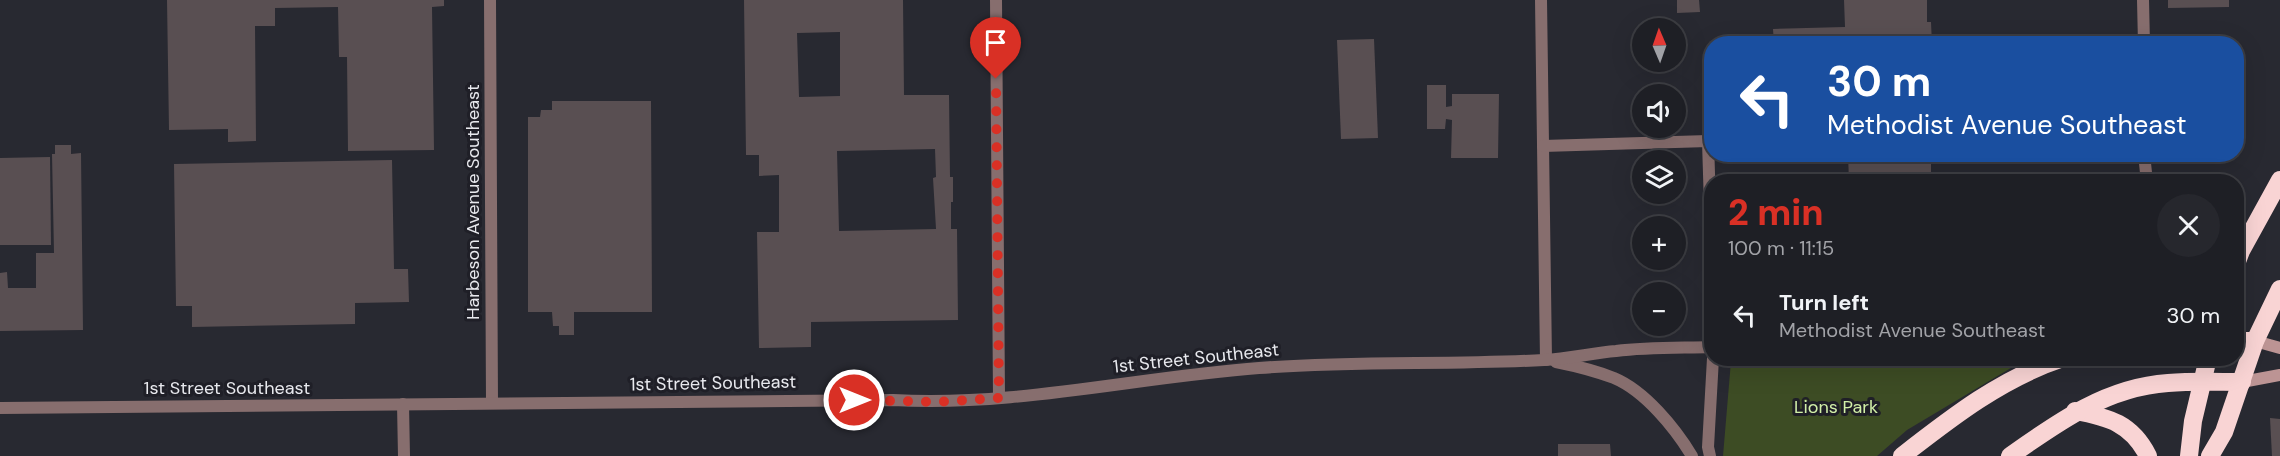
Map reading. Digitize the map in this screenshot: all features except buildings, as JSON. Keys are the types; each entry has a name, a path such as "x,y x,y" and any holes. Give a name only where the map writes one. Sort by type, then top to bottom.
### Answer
{"highway":[{"path":"2244,246 2280,180"},
{"path":"2244,362 2246,341 2280,289"},
{"path":"1902,456 1990,392 2041,366"},
{"path":"2189,456 2193,421 2206,366"},
{"path":"2210,456 2224,432 2242,382 2244,366"},
{"path":"2010,456 2075,411 2120,394 2151,385 2242,382"},
{"path":"2075,411 2106,416 2116,422 2143,446 2148,456"}],"street":[{"name":"Harbeson Avenue Southeast","path":"490,0 492,403"},
{"path":"996,0 999,398"},
{"path":"1541,0 1546,360 1582,368 1622,383 1650,403 1667,421 1692,456"},
{"path":"2143,0 2144,36"},
{"path":"1544,146 1704,141"},
{"path":"2246,341 2280,348"},
{"name":"1st Street Southeast","path":"0,408 893,400 937,402 999,398 1257,368 1350,363 1546,360 1619,350 1704,347"},
{"path":"1710,456 1708,447 1713,366"},
{"path":"2242,382 2280,375"},
{"path":"403,404 404,456"}],"green space":[{"name":"Lions Park","path":"1731,366 2014,366 1907,430 1877,456 1723,456"}],"route":[{"path":"854,400 937,402 999,398 996,79"}]}
